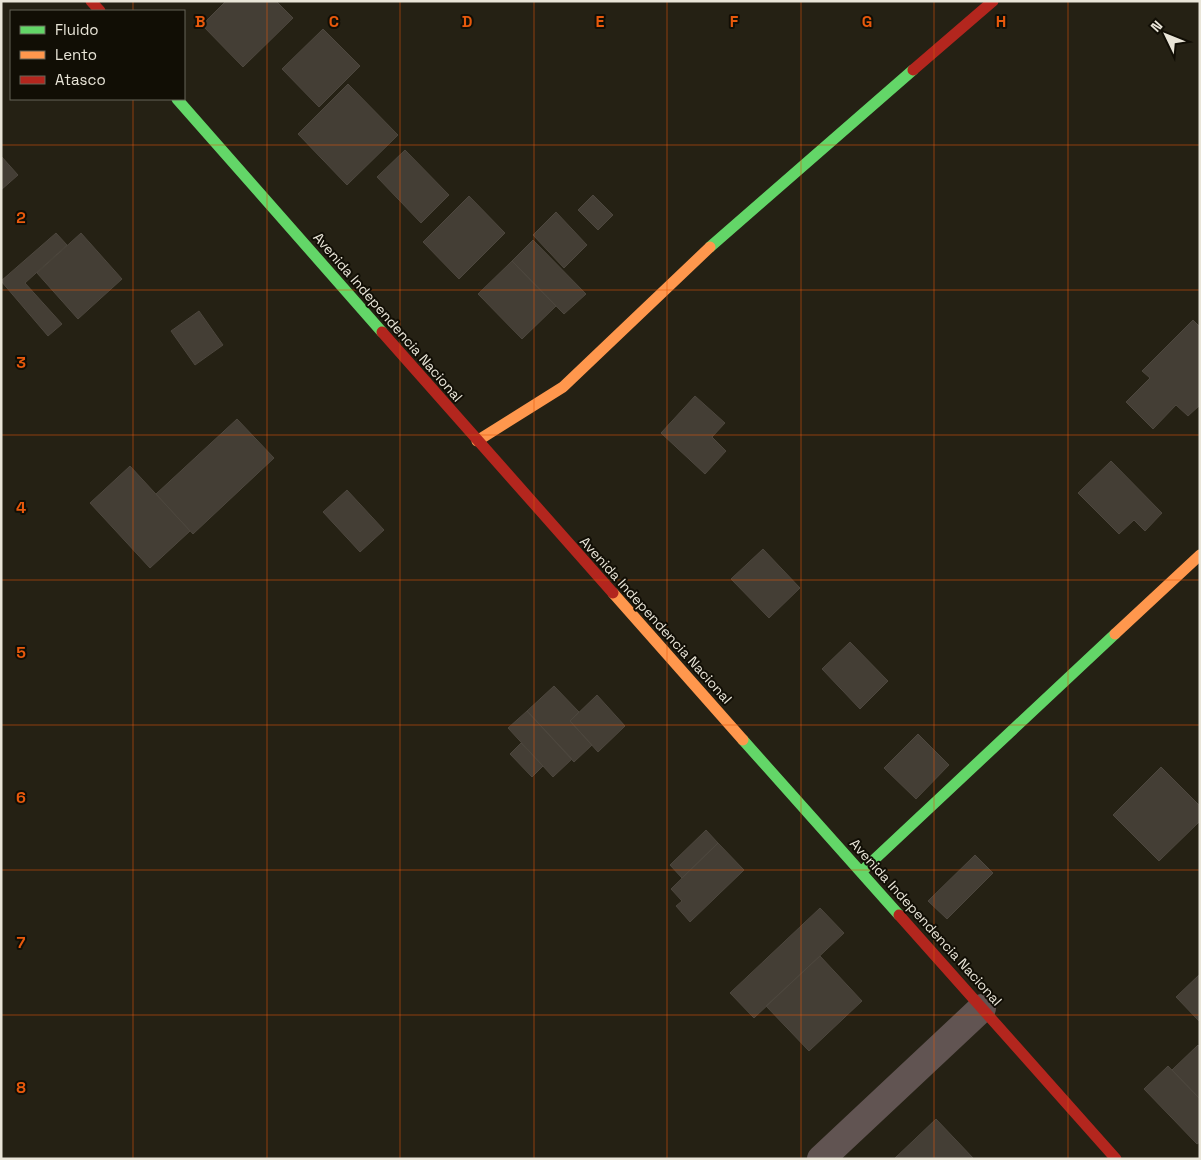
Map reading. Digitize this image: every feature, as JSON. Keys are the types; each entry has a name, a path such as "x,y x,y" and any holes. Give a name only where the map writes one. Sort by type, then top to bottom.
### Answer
{"main road":[{"path":"477,441 563,387 710,247 993,1"},
{"name":"Avenida Independencia Nacional","path":"177,100 477,441 1116,1159"},
{"path":"861,872 1200,555"}],"street":[{"path":"821,1159 982,1008"}],"building":[{"path":"226,1 276,1 293,18 243,67 202,25"},
{"path":"323,29 360,66 319,107 282,69"},
{"path":"348,84 398,135 347,185 298,134"},
{"path":"405,150 449,195 421,223 377,177"},
{"path":"1,156 18,175 1,190"},
{"path":"593,195 613,215 598,230 578,210"},
{"path":"469,196 505,233 459,279 423,242"},
{"path":"556,212 587,245 564,268 533,235"},
{"path":"56,233 67,245 25,283 62,324 48,336 1,281"},
{"path":"81,233 122,279 78,319 37,273"},
{"path":"533,240 586,294 564,314 512,261"},
{"path":"512,261 556,306 522,339 478,294"},
{"path":"199,311 223,345 195,365 171,331"},
{"path":"1193,320 1200,327 1200,405 1188,416 1176,405 1153,429 1126,402 1150,378 1142,371"},
{"path":"695,396 725,423 712,437 726,451 705,474 661,433"},
{"path":"237,419 274,458 193,534 156,494"},
{"path":"1111,461 1162,513 1145,531 1134,520 1119,534 1078,493"},
{"path":"130,466 190,531 150,568 90,503"},
{"path":"347,490 384,530 360,552 323,512"},
{"path":"763,549 800,588 769,618 731,579"},
{"path":"850,642 888,681 860,709 822,669"},
{"path":"554,686 579,712 570,721 592,745 574,762 527,711"},
{"path":"597,695 625,726 598,752 570,721"},
{"path":"527,711 572,759 553,777 508,728"},
{"path":"918,734 949,765 916,799 884,768"},
{"path":"521,743 543,766 532,777 510,754"},
{"path":"1161,767 1200,806 1200,821 1159,861 1113,815"},
{"path":"706,830 718,843 682,878 670,865"},
{"path":"718,843 744,870 690,922 676,906 682,901 671,889"},
{"path":"975,855 993,873 947,919 928,901"},
{"path":"820,908 844,933 754,1018 730,993"},
{"path":"820,956 862,1001 809,1051 766,1006"},
{"path":"1200,974 1200,1022 1176,997"},
{"path":"1198,1045 1200,1047 1200,1099 1172,1070"},
{"path":"1168,1066 1200,1099 1200,1142 1197,1144 1144,1089"},
{"path":"936,1119 974,1159 894,1159"}],"traffic: fast":[{"path":"710,247 913,70"},
{"path":"178,100 382,332"},
{"path":"861,872 1115,634"},
{"path":"743,740 899,915"}],"traffic: slow":[{"path":"477,441 563,387 710,247"},
{"path":"1115,634 1200,555"},
{"path":"613,593 743,740"}],"traffic: jam":[{"path":"91,1 99,10"},
{"path":"913,70 993,1"},
{"path":"382,332 613,593"},
{"path":"899,915 1116,1159"}]}
